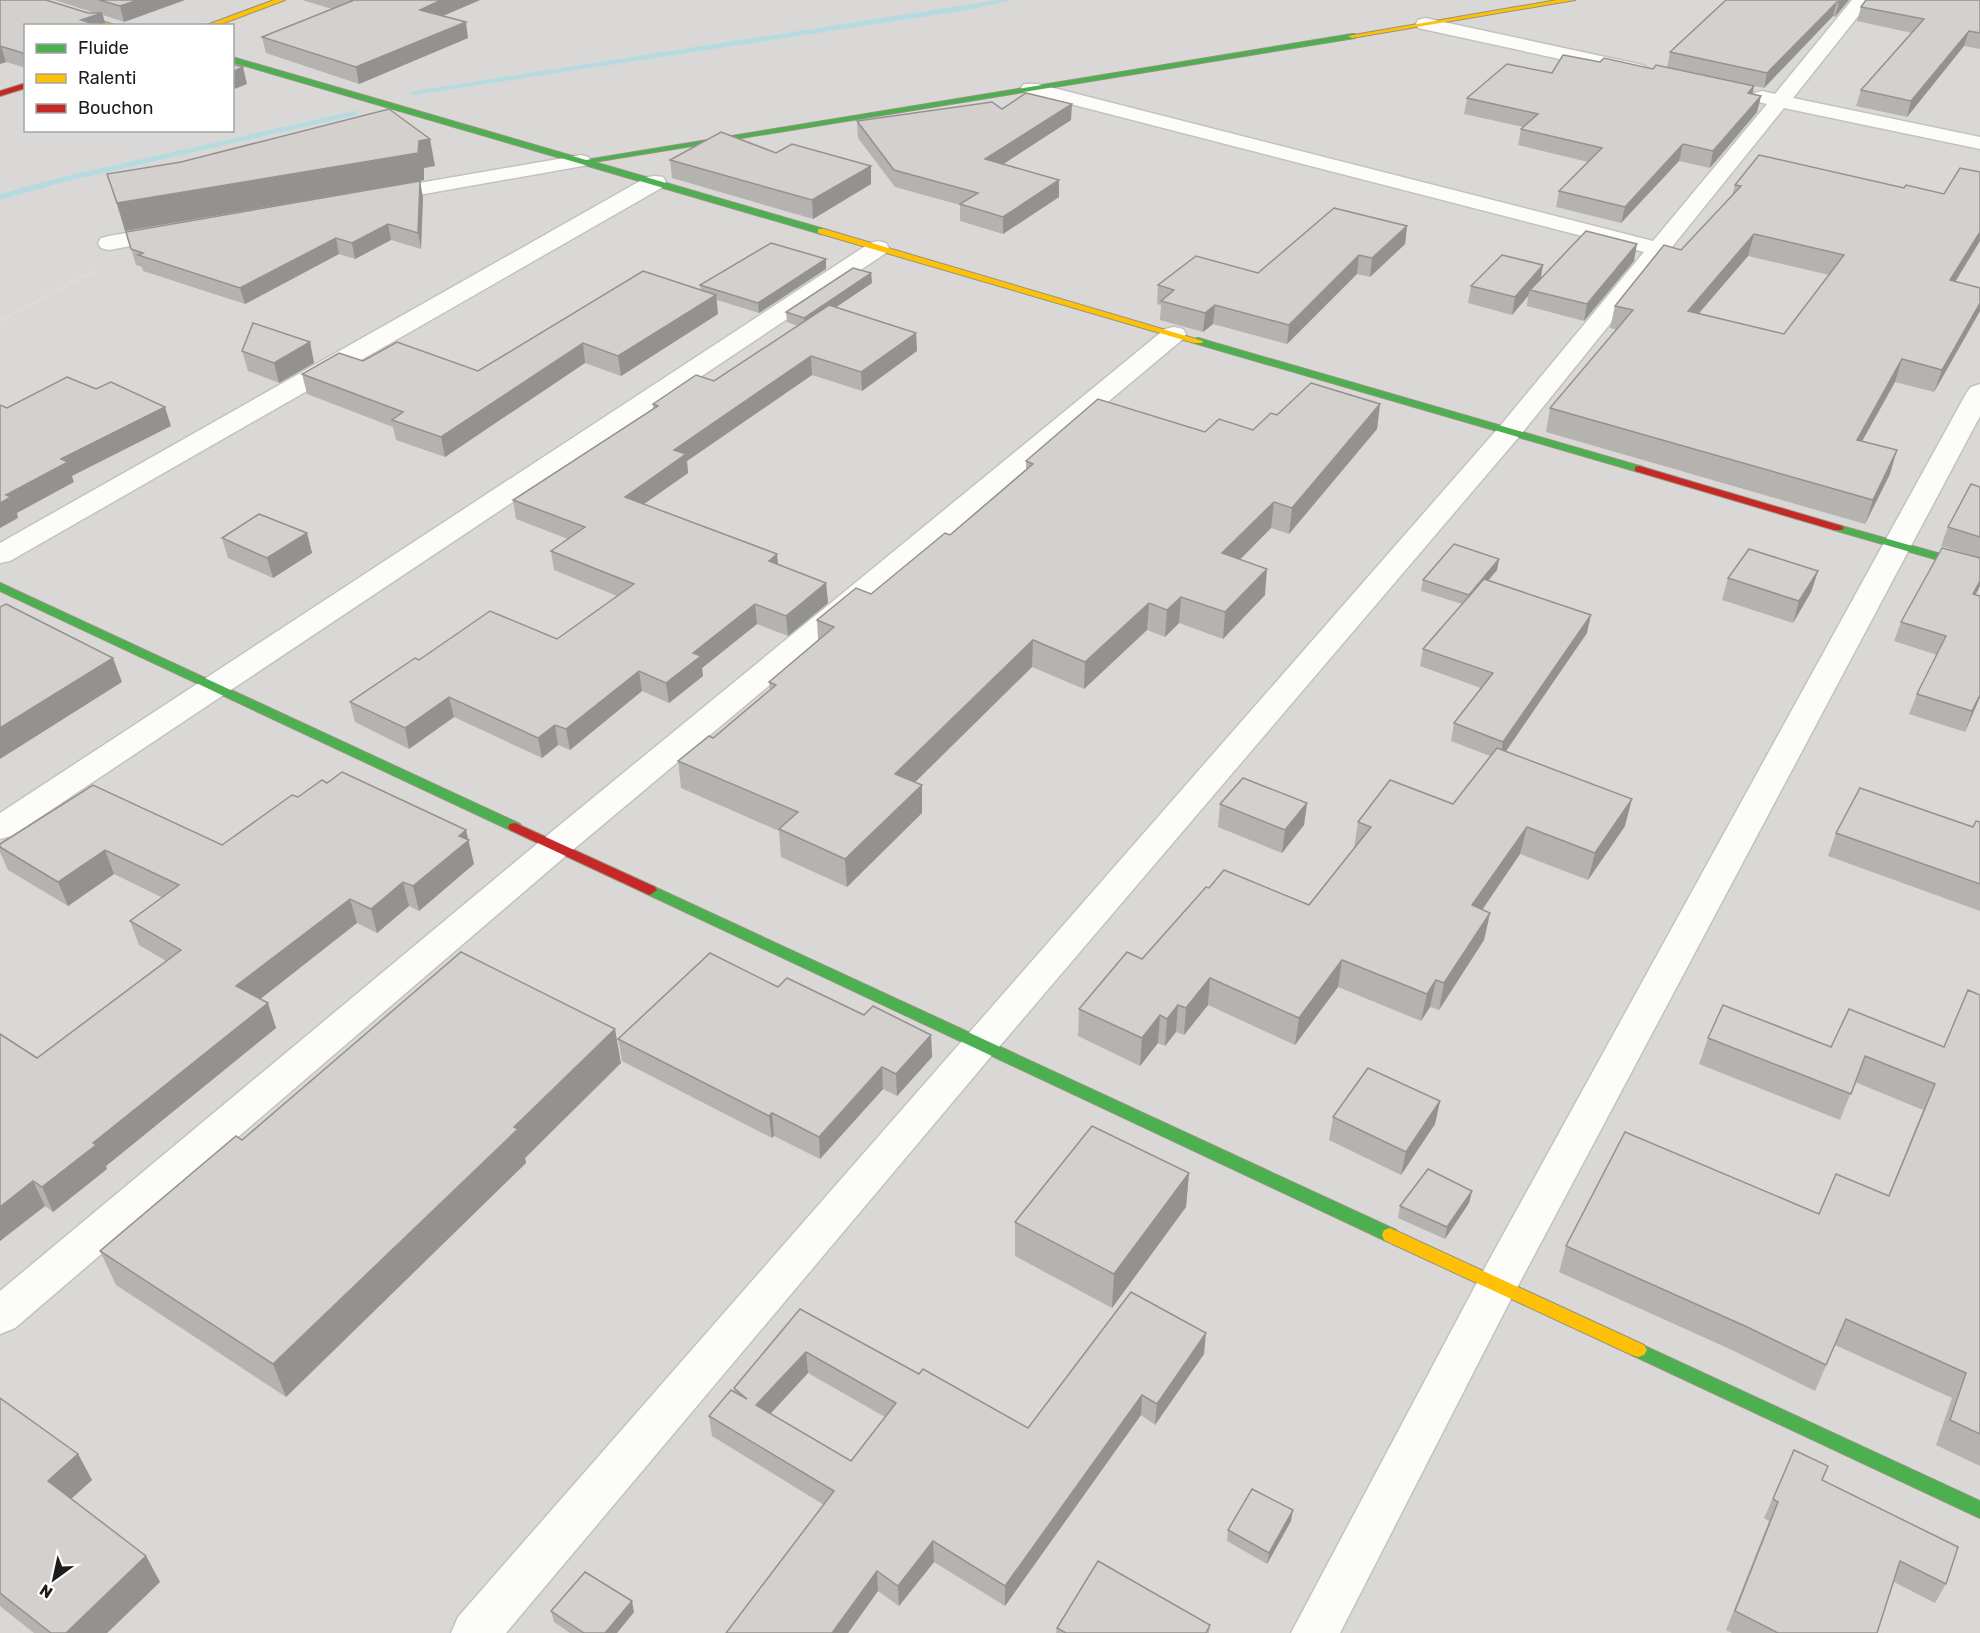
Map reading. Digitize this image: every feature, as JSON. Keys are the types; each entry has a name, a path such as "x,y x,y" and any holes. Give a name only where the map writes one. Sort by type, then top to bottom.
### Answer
{"street":[{"path":"26,0 108,24"},
{"path":"213,24 281,0"},
{"path":"357,200 581,161 1571,0"},
{"path":"476,1633 980,1044 1509,432 1862,0"},
{"path":"1425,24 1653,73"},
{"path":"234,60 1980,569"},
{"path":"0,94 24,86"},
{"path":"1031,88 1658,249"},
{"path":"1744,93 1980,143"},
{"path":"0,555 655,183"},
{"path":"109,243 192,228"},
{"path":"0,828 878,248"},
{"path":"0,1316 556,846 1174,334"},
{"path":"1315,1633 1497,1285 1980,393"},
{"path":"0,586 1980,1510"}],"path":[{"path":"0,321 105,265"}],"shaded area":[{"path":"0,0 1980,0 1980,1633 0,1633"}],"building":[{"path":"0,0 46,0 88,13 102,13 81,20 94,24 24,24 24,53 0,46"},
{"path":"99,0 138,0 120,6"},
{"path":"351,0 441,0 420,10 466,22 356,67 262,37"},
{"path":"1726,0 1841,0 1767,73 1670,52"},
{"path":"1866,0 1980,0 1980,33 1969,31 1911,101 1861,90 1924,19 1861,7"},
{"path":"1563,55 1600,62 1604,58 1653,69 1656,65 1754,86 1748,93 1761,96 1713,151 1683,144 1625,207 1559,191 1602,148 1521,129 1538,114 1467,98 1507,64 1552,73"},
{"path":"234,65 243,67 234,71"},
{"path":"1026,93 1072,104 985,159 1059,180 1003,217 960,204 978,193 894,170 857,121 992,102 1002,109"},
{"path":"389,109 430,139 419,141 418,153 117,203 107,174 181,162"},
{"path":"721,132 776,153 792,144 871,166 812,200 670,160"},
{"path":"1759,155 1904,188 1906,185 1944,194 1960,168 1980,172 1980,232 1950,280 1980,288 1980,303 1942,370 1902,359 1857,440 1897,450 1873,500 1550,408 1633,310 1615,306 1664,245 1681,250 1741,186 1735,185","holes":["1754,234 1844,255 1784,334 1688,311"]},
{"path":"420,181 418,233 388,224 352,243 336,238 240,288 138,255 143,253 131,249 126,232"},
{"path":"1334,208 1407,226 1372,258 1359,255 1289,325 1215,305 1205,313 1161,301 1174,290 1158,285 1196,256 1258,273"},
{"path":"1586,231 1637,244 1587,304 1530,290"},
{"path":"771,243 826,259 758,303 700,285"},
{"path":"1502,255 1543,265 1515,297 1471,286"},
{"path":"853,268 871,273 804,318 786,312"},
{"path":"643,271 716,295 618,356 583,343 441,437 392,420 403,412 302,374 339,353 363,361 397,342 478,371"},
{"path":"829,305 916,333 861,372 811,356 674,450 686,454 625,497 777,554 769,561 826,583 786,616 755,604 693,653 701,656 666,683 639,671 566,729 555,725 538,738 449,697 405,728 350,702 415,658 419,660 490,611 557,639 634,584 551,551 585,527 513,500 658,406 653,404 696,375 714,381"},
{"path":"253,323 310,342 274,363 242,351"},
{"path":"67,377 96,389 111,382 165,407 61,459 68,462 6,495 11,497 0,503 0,405 7,408"},
{"path":"1311,383 1380,404 1292,508 1274,502 1222,553 1267,569 1225,612 1181,597 1167,610 1149,603 1085,662 1033,640 895,774 922,785 845,859 779,829 798,812 678,761 709,736 713,738 776,685 769,682 834,627 817,620 856,588 871,594 945,533 950,535 1033,464 1026,461 1098,399 1205,432 1219,419 1253,430 1271,413 1277,415"},
{"path":"1971,484 1980,487 1980,537 1948,527"},
{"path":"259,514 307,533 267,558 222,538"},
{"path":"1454,544 1499,559 1469,595 1423,580"},
{"path":"1942,548 1980,558 1980,581 1973,594 1980,596 1980,695 1972,711 1917,694 1946,636 1901,622"},
{"path":"1749,549 1818,571 1799,601 1728,578"},
{"path":"1484,579 1591,615 1503,742 1454,723 1493,673 1423,649"},
{"path":"6,604 113,658 0,728 0,607"},
{"path":"1497,748 1632,799 1595,853 1527,827 1472,905 1490,913 1444,983 1436,980 1427,994 1342,960 1299,1018 1210,978 1186,1008 1178,1005 1167,1019 1160,1015 1142,1038 1079,1009 1127,952 1142,959 1224,870 1309,905 1371,827 1358,822 1390,780 1453,804"},
{"path":"342,772 466,830 459,836 469,840 413,886 403,882 371,909 350,899 236,986 268,1003 93,1143 96,1145 42,1187 33,1181 0,1207 0,1034 37,1058 181,950 130,921 179,885 105,850 58,882 0,847 0,844 93,785 222,845 292,795 298,797 322,780 327,783"},
{"path":"1243,778 1307,803 1285,830 1220,804"},
{"path":"1860,788 1973,827 1976,821 1980,822 1980,884 1836,833"},
{"path":"461,952 615,1029 514,1127 518,1129 273,1364 100,1251 236,1136 242,1140"},
{"path":"710,953 778,987 787,978 864,1015 873,1006 931,1035 896,1074 882,1067 819,1137 772,1113 769,1116 618,1039"},
{"path":"1968,990 1980,995 1980,1434 1950,1420 1966,1373 1846,1319 1826,1365 1566,1246 1625,1132 1819,1214 1836,1174 1889,1196 1935,1084 1865,1056 1851,1094 1708,1038 1723,1005 1831,1047 1849,1009 1944,1047"},
{"path":"1368,1068 1440,1101 1406,1152 1333,1117"},
{"path":"1092,1126 1189,1173 1114,1274 1015,1222"},
{"path":"1428,1169 1472,1191 1447,1227 1400,1206"},
{"path":"1131,1292 1206,1333 1157,1404 1142,1395 1005,1586 933,1541 898,1586 877,1571 832,1633 726,1633 834,1491 709,1416 731,1390 747,1399 734,1388 800,1309 919,1374 923,1369 1028,1428","holes":["806,1352 896,1403 851,1461 756,1405"]},
{"path":"0,1398 78,1454 48,1481 146,1556 66,1633 51,1633 0,1593"},
{"path":"1794,1450 1828,1466 1822,1480 1958,1547 1946,1584 1900,1561 1877,1633 1778,1633 1735,1611 1778,1502 1773,1499"},
{"path":"1252,1489 1293,1510 1269,1553 1228,1530"},
{"path":"1098,1561 1210,1625 1206,1633 1066,1633 1057,1628"},
{"path":"585,1572 632,1601 605,1633 584,1633 551,1611"}],"waterway":[{"path":"414,93 1008,0"},
{"path":"0,197 62,180 354,113"}],"traffic: fast":[{"path":"590,160 1352,36"},
{"path":"234,60 821,231"},
{"path":"1198,341 1639,469"},
{"path":"1838,528 1980,569"},
{"path":"0,587 515,827"},
{"path":"650,890 1390,1235"},
{"path":"1638,1350 1980,1510"}],"traffic: slow":[{"path":"26,0 108,24"},
{"path":"213,24 281,0"},
{"path":"1352,36 1571,0"},
{"path":"821,231 1198,341"},
{"path":"1390,1235 1638,1350"}],"traffic: jam":[{"path":"0,94 24,86"},
{"path":"1639,469 1838,528"},
{"path":"515,827 650,890"}]}
